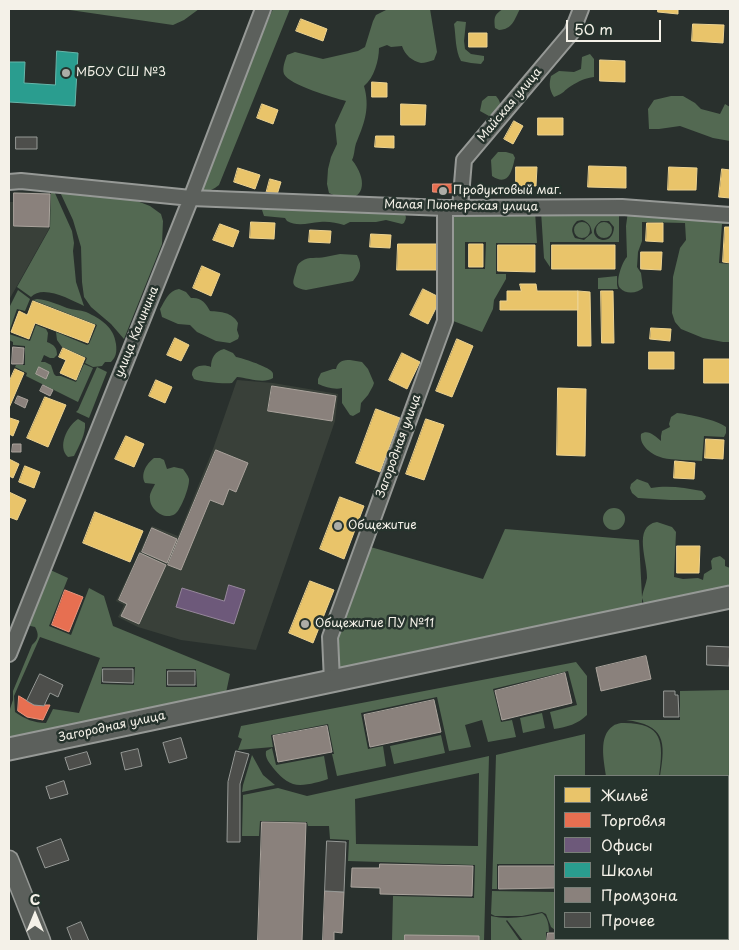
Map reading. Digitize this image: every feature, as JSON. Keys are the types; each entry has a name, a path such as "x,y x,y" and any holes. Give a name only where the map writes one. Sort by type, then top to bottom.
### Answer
{"highway":[{"name":"Загородная улица","path":"9,749 730,597"}],"main road":[{"path":"9,860 41,941"}],"street":[{"name":"улица Калинина","path":"9,654 191,198 263,9"},
{"name":"Майская улица","path":"460,208 464,160 572,32 581,9"},
{"name":"Малая Пионерская улица","path":"9,182 20,181 191,198 445,208 622,207 730,215"},
{"name":"Загородная улица","path":"332,681 330,637 445,321 445,208"}],"shaded area":[{"path":"13,192 51,193 50,227 9,300 9,202 13,202"},
{"path":"237,380 273,383 338,394 335,421 256,650 181,640 138,627 118,617 124,605 116,601 152,526 178,536 213,449"}],"green space":[{"path":"63,9 199,9 184,20 173,25"},
{"path":"273,9 290,9 219,185 209,191 197,191 196,185"},
{"path":"386,9 430,9 437,52 434,60 421,63 409,57 402,46 391,47 387,45 379,48 375,68 368,83 364,86 367,108 352,160 358,169 362,186 356,196 349,198 340,197 329,193 327,184 331,157 337,144 335,125 346,101 294,82 284,74 284,64 287,55 295,52 323,59 358,51 365,47 376,15"},
{"path":"503,9 520,9 510,26 499,30 495,28 495,19 496,15"},
{"path":"457,21 466,22 465,49 471,54 484,56 481,64 461,61 457,48 454,24"},
{"path":"590,54 594,59 594,77 579,81 554,97 550,86 551,76 559,71 574,72 581,69 582,57"},
{"path":"488,96 496,96 500,103 498,111 489,116 480,111 482,101"},
{"path":"671,96 683,96 701,109 720,114 725,104 730,107 730,141 713,138 680,126 649,129 648,109 654,100"},
{"path":"498,152 513,154 515,158 510,174 501,180 492,176 491,160"},
{"path":"51,191 54,191 72,231 76,282 84,306 57,294 43,292 36,293 31,297 17,287 50,228"},
{"path":"60,192 120,197 150,206 161,214 163,221 162,244 124,339 111,324 91,307 84,297 81,247 73,220"},
{"path":"265,207 339,210 362,213 404,213 406,218 402,224 386,220 350,222 344,225 326,222 299,224 291,223 285,218 264,216 262,210"},
{"path":"619,210 619,242 550,242 550,267 544,258 541,211","holes":["582,220 589,225 592,233 584,240 575,238 572,231 575,223","601,221 609,221 614,227 609,239 599,239 594,232 595,227"]},
{"path":"448,211 535,211 537,243 496,243 496,274 506,274 506,279 494,300 493,309 482,332 448,319","holes":["465,242 486,242 485,269 465,269"]},
{"path":"628,211 730,219 730,224 722,224 719,263 730,264 730,342 703,338 681,329 675,322 672,313 673,277 680,248 686,240 685,223 642,222 642,241 638,252 637,267 641,273 643,288 638,291 625,292 620,288 618,281 620,272 627,257 626,226"},
{"path":"579,222 585,222 590,227 588,236 579,238 574,233 574,227"},
{"path":"601,222 607,222 612,227 610,236 601,238 596,233 596,227"},
{"path":"340,254 357,255 360,269 353,281 306,290 295,286 294,278 300,262 305,259"},
{"path":"617,276 618,289 598,289 598,278"},
{"path":"179,289 186,292 191,298 198,298 203,301 210,311 226,313 236,319 238,323 238,339 230,343 216,341 197,332 190,325 178,324 162,317 160,309 165,300 169,294"},
{"path":"18,290 30,299 25,311 17,309 9,332 9,308"},
{"path":"37,299 86,312 106,324 115,338 116,352 113,360 105,362 102,366 93,367 85,363 87,358 62,347 57,340 56,332 87,345 97,325 33,300"},
{"path":"36,325 46,329 48,333 47,342 56,348 57,355 54,358 44,355 41,362 51,365 56,376 76,382 84,364 93,368 78,402 26,376 27,373 15,367 16,365 25,365 25,346 13,345 13,342 9,340 9,334 30,341"},
{"path":"224,349 233,353 236,357 267,368 273,373 273,378 261,381 237,377 232,383 207,382 194,379 192,375 196,367 211,367 214,355"},
{"path":"350,360 362,362 368,369 374,383 368,395 361,403 360,412 353,416 350,415 342,403 342,388 330,388 318,384 321,373 336,369 341,362"},
{"path":"97,367 107,372 89,418 76,412"},
{"path":"677,413 710,420 726,427 724,437 704,436 702,461 663,458 655,455 644,446 641,434 646,432 661,441 662,431 670,427 671,417"},
{"path":"78,419 85,423 82,440 74,456 68,457 63,448 63,442 70,426"},
{"path":"154,458 164,460 167,469 174,467 183,469 189,479 182,503 177,512 171,516 162,515 152,507 150,495 155,484 145,483 144,480 145,469"},
{"path":"637,479 648,483 651,488 671,487 689,489 702,491 706,496 703,500 638,498 632,493 630,488 631,484"},
{"path":"610,508 618,508 625,515 625,523 618,530 610,530 603,523 603,515"},
{"path":"657,522 672,527 676,532 674,577 703,580 704,574 712,569 711,561 713,558 720,556 725,560 725,566 730,568 730,591 645,607 642,598 642,614 334,678 333,637 367,546 483,579 505,529 639,540 642,597 647,578 643,537 649,525"},
{"path":"46,568 68,578 49,626 71,635 89,588 104,596 113,626 230,674 224,702 9,746 9,712 13,700 13,691 32,645 38,636 35,627 26,625","holes":["40,637 100,658 79,713 53,709 46,723 26,719 15,712 14,696","102,667 135,667 134,685 101,684","166,669 196,669 197,687 166,687"]},
{"path":"576,662 587,676 587,715 576,723 563,727 554,729 550,712 577,705 568,671 493,689 501,722 512,720 516,737 488,742 482,720 465,725 471,747 449,751 437,697 361,713 368,749 383,746 386,766 337,776 328,724 271,735 273,747 238,750 242,739 238,737 241,726"},
{"path":"730,690 730,880 729,775 660,775 663,753 660,737 649,726 626,720 680,720 680,691"},
{"path":"542,713 545,728 523,733 520,718"},
{"path":"621,723 635,724 653,730 658,736 660,744 661,764 659,775 606,775 603,756 604,742 608,730 614,725"},
{"path":"585,734 585,775 554,775 554,864 497,864 497,889 492,889 496,755"},
{"path":"441,735 445,753 394,764 390,746"},
{"path":"272,748 276,765 324,756 328,779 306,785 290,783 283,779 268,760 266,751"},
{"path":"252,755 263,775 275,785 242,792 243,785"},
{"path":"489,756 484,941 392,941 393,896 474,898 475,865 348,861 349,840 330,839 329,826 308,826 307,822 260,821 259,836 242,836 243,795 278,788 307,796","holes":["479,773 478,846 356,844 355,799"]},
{"path":"730,882 730,941 596,941 729,940"},
{"path":"492,891 554,892 554,929 551,927 546,914 542,912 522,916 495,916 491,914"},
{"path":"542,913 547,919 549,927 549,932 546,932 546,941 523,941 507,920 520,941 491,941 491,916 516,918"}],"building: Жильё":[{"path":"658,9 678,9 678,14 658,12"},
{"path":"301,19 327,29 323,41 296,31"},
{"path":"693,24 724,25 723,43 692,41"},
{"path":"469,33 487,33 487,47 469,47"},
{"path":"600,60 625,61 625,82 600,81"},
{"path":"372,82 387,83 387,97 372,97"},
{"path":"262,104 278,110 273,124 257,118"},
{"path":"401,104 426,105 425,125 401,125"},
{"path":"538,118 563,118 563,135 538,135"},
{"path":"514,121 523,126 513,144 504,139"},
{"path":"376,136 394,136 394,148 375,147"},
{"path":"589,166 626,167 626,188 588,187"},
{"path":"516,167 537,167 536,186 516,186"},
{"path":"669,167 697,168 696,190 668,190"},
{"path":"238,168 260,175 255,189 234,182"},
{"path":"722,169 730,170 730,198 719,197"},
{"path":"270,179 281,182 276,198 266,194"},
{"path":"251,222 275,223 274,239 250,238"},
{"path":"647,223 663,223 663,242 646,241"},
{"path":"220,224 239,231 233,247 213,240"},
{"path":"725,227 730,227 730,263 723,262"},
{"path":"310,230 331,231 330,243 309,242"},
{"path":"371,234 391,235 390,248 370,247"},
{"path":"398,244 439,244 439,270 397,270"},
{"path":"469,244 483,244 483,267 469,267"},
{"path":"498,245 535,245 535,272 498,271"},
{"path":"552,245 615,245 615,269 552,269"},
{"path":"641,252 662,252 661,270 641,269"},
{"path":"202,266 220,274 211,296 193,288"},
{"path":"520,284 536,284 537,291 578,291 578,310 500,310 500,301 507,301 507,291 521,291"},
{"path":"423,289 441,298 428,324 410,315"},
{"path":"578,291 590,292 591,346 578,346"},
{"path":"601,291 613,291 614,343 602,343"},
{"path":"33,301 95,325 88,343 35,323 29,339 11,332 19,311 27,315"},
{"path":"651,328 671,329 670,341 650,339"},
{"path":"175,338 189,345 181,361 167,355"},
{"path":"457,339 473,346 452,397 436,391"},
{"path":"63,348 85,358 76,380 60,373 66,360 59,357"},
{"path":"649,352 674,352 674,369 649,369"},
{"path":"402,353 420,362 407,389 389,380"},
{"path":"704,359 730,359 730,383 704,383"},
{"path":"15,369 24,373 9,408 9,382"},
{"path":"156,380 172,387 165,403 149,396"},
{"path":"558,388 586,389 585,456 557,455"},
{"path":"45,397 66,405 48,447 27,438"},
{"path":"376,409 400,418 380,472 356,463"},
{"path":"10,418 19,421 13,436 9,434"},
{"path":"426,419 444,425 424,480 406,474"},
{"path":"126,436 144,444 134,467 115,459"},
{"path":"706,439 724,440 723,459 705,458"},
{"path":"9,459 19,464 13,478 9,476"},
{"path":"675,461 695,463 694,479 674,478"},
{"path":"25,466 40,472 34,488 19,482"},
{"path":"9,492 26,500 17,520 9,517"},
{"path":"340,497 364,506 344,559 320,549"},
{"path":"95,512 143,531 130,562 83,543"},
{"path":"677,546 700,546 699,573 677,573"},
{"path":"310,581 334,590 313,643 289,633"}],"building: Торговля":[{"path":"433,184 455,184 455,193 433,192"},
{"path":"65,590 83,597 69,632 52,625"},
{"path":"19,696 34,705 50,705 43,720 27,717 18,711"}],"building: Офисы":[{"path":"229,585 245,590 234,624 176,607 182,588 224,601"}],"building: Школы":[{"name":"МБОУ СШ №3","path":"57,51 78,53 75,106 9,102 9,62 25,62 24,83 55,85"}],"building: Промзона":[{"path":"14,193 50,194 49,227 14,226"},
{"path":"13,347 24,348 23,364 12,364"},
{"path":"39,367 49,372 46,379 36,374"},
{"path":"43,385 53,390 50,396 40,391"},
{"path":"272,386 336,396 332,421 268,411"},
{"path":"18,396 28,400 25,408 15,403"},
{"path":"13,444 21,444 21,452 12,452"},
{"path":"216,450 248,463 236,492 229,489 223,505 210,500 181,570 168,565"},
{"path":"152,528 177,539 167,563 142,552"},
{"path":"140,553 166,565 139,624 121,616 127,604 119,600"},
{"path":"646,656 651,679 601,691 596,668"},
{"path":"565,673 572,703 502,720 495,691"},
{"path":"434,700 441,732 370,747 364,715"},
{"path":"327,726 332,752 278,762 273,736"},
{"path":"262,822 306,823 302,941 258,941"},
{"path":"380,864 473,866 472,896 380,894 380,888 351,887 352,868 379,868"},
{"path":"499,866 554,866 554,888 499,889"},
{"path":"325,891 344,892 342,933 334,932 334,941 323,941"},
{"path":"548,933 554,933 554,940 570,940 570,941 547,941"},
{"path":"405,935 479,936 479,941 405,941"},
{"path":"628,940 650,940 650,941"}],"building: Прочее":[{"path":"16,137 37,137 37,149 16,149"},
{"path":"707,646 730,647 729,666 707,665"},
{"path":"103,669 133,669 133,683 103,682"},
{"path":"168,671 195,671 195,685 168,685"},
{"path":"40,674 63,685 58,697 50,693 44,706 34,705 27,701"},
{"path":"664,691 675,691 675,695 678,695 679,717 664,717"},
{"path":"181,738 187,758 169,763 163,743"},
{"path":"138,749 142,766 125,770 121,753"},
{"path":"236,751 249,754 240,784 240,842 227,842 228,782"},
{"path":"87,752 91,764 69,770 65,758"},
{"path":"64,781 68,794 50,799 46,787"},
{"path":"61,839 69,860 45,868 37,848"},
{"path":"327,841 346,842 344,892 325,891"},
{"path":"81,922 89,941 72,941 67,928"}],"place":[{"name":"МБОУ СШ №3","path":"66,73"},
{"name":"Продуктовый маг.","path":"443,191"},
{"name":"Общежитие","path":"338,526"},
{"name":"Общежитие ПУ №11","path":"305,624"}]}
